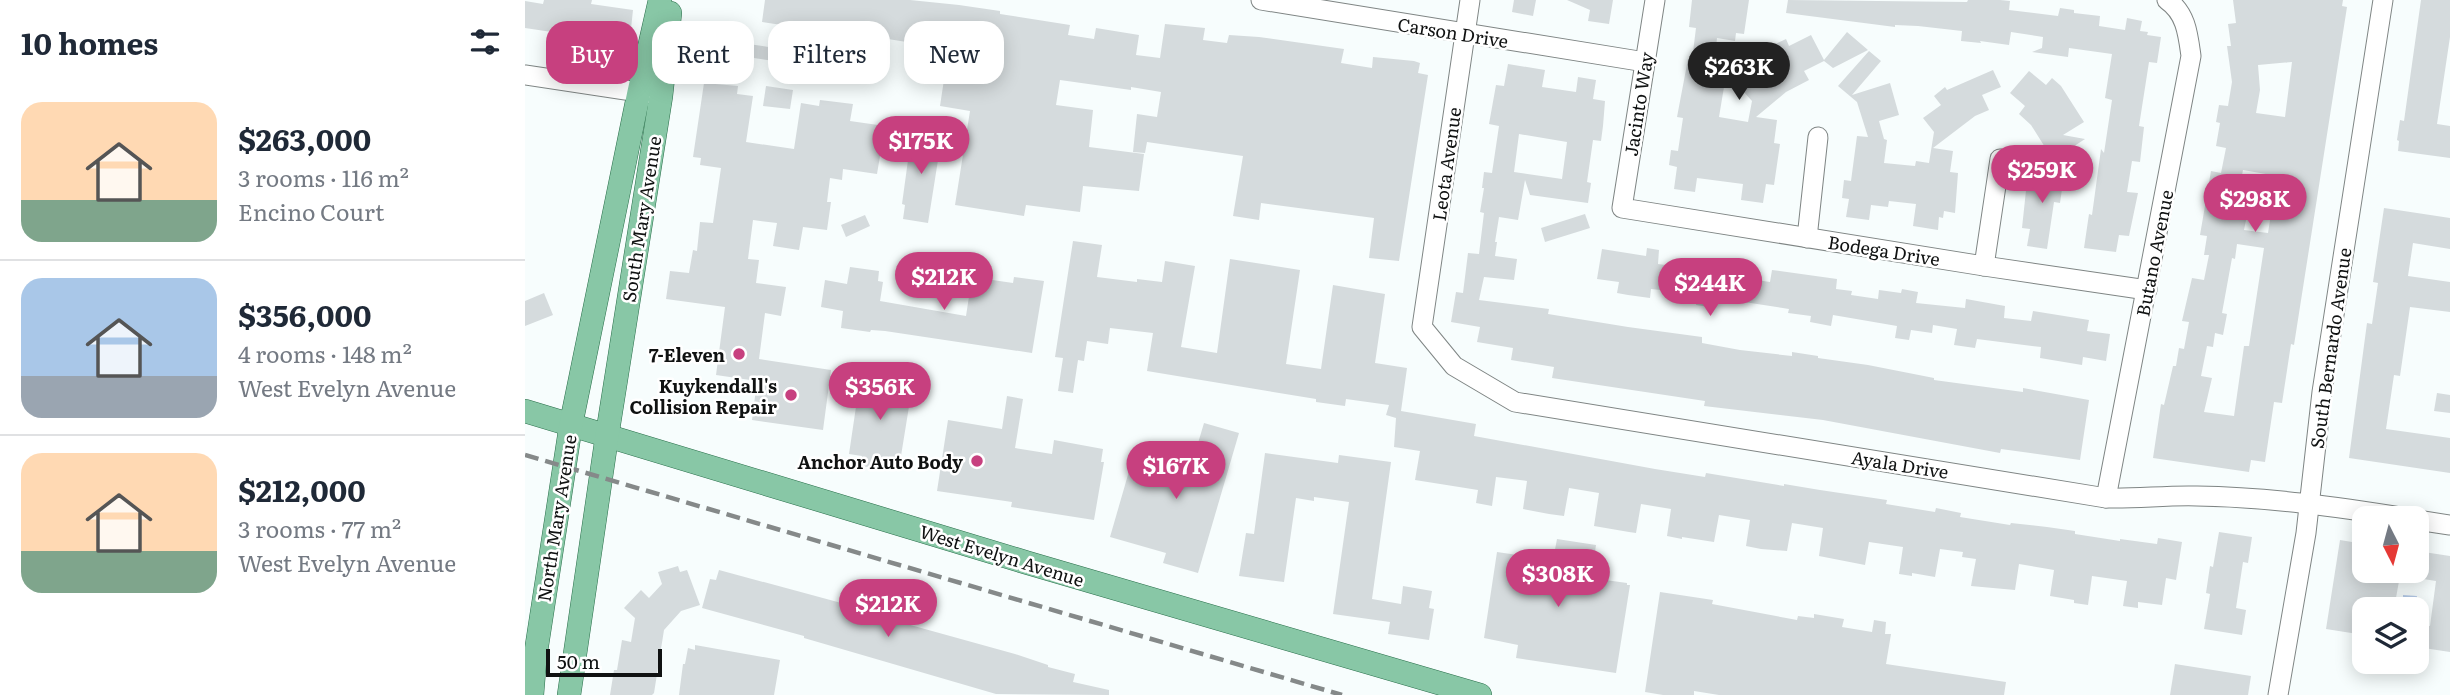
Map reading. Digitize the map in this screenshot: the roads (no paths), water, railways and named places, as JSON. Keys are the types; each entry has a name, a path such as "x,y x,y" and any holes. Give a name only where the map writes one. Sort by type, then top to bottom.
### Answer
{"main road":[{"name":"South Mary Avenue","path":"607,436 660,0"},
{"name":"South Mary Avenue","path":"571,424 671,0"},
{"name":"West Evelyn Avenue","path":"525,411 1040,567 1480,695"},
{"name":"North Mary Avenue","path":"533,692 535,658 571,424"},
{"path":"569,695 607,436"}],"street":[{"name":"Carson Drive","path":"1261,0 1645,62"},
{"name":"Leota Avenue","path":"1422,327 1470,0"},
{"name":"Jacinto Way","path":"1622,208 1655,0"},
{"name":"South Bernardo Avenue","path":"2278,695 2310,504 2322,392 2383,0"},
{"name":"Butano Avenue","path":"2106,498 2191,56 2187,30 2173,4"},
{"path":"525,75 650,94"},
{"path":"1807,238 1818,137"},
{"path":"1984,266 2000,159"},
{"name":"Bodega Drive","path":"1622,208 2147,290"},
{"name":"Ayala Drive","path":"1422,327 1454,366 1515,402 2106,498 2196,496 2310,504 2352,510"},
{"path":"2429,522 2450,525"}],"railway":[{"path":"525,455 1342,695"}],"place":[{"name":"7-Eleven","path":"739,354"},
{"name":"Kuykendall's Collision Repair","path":"791,395"},
{"name":"Anchor Auto Body","path":"977,461"}]}
